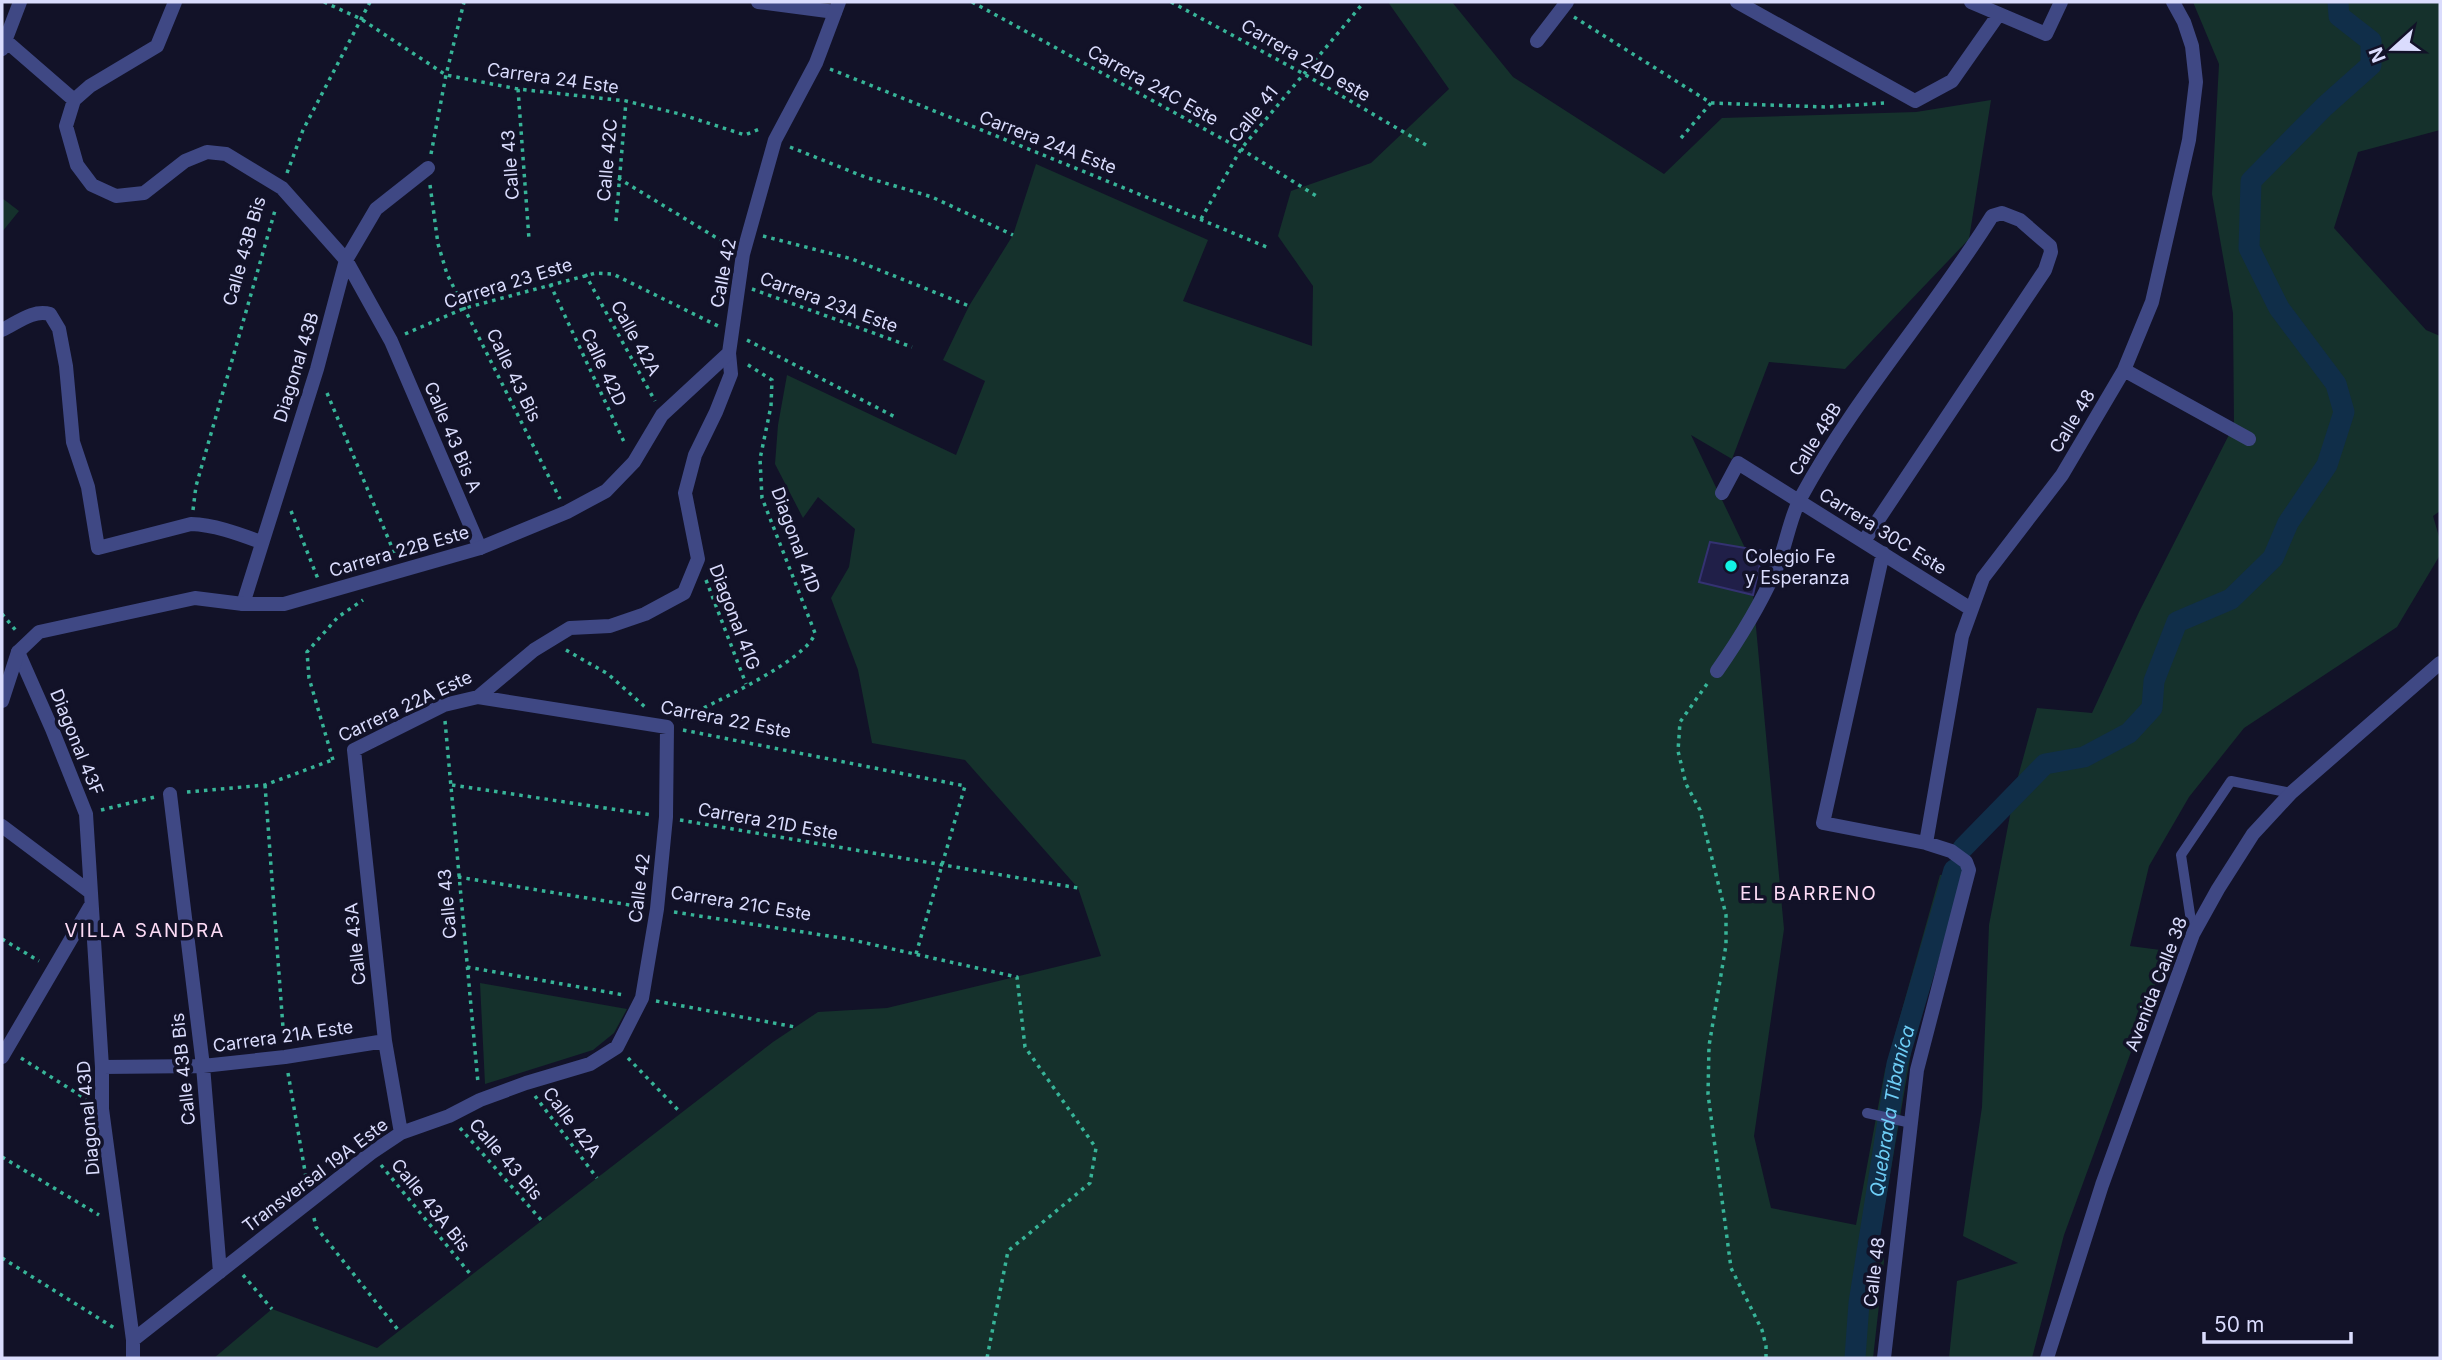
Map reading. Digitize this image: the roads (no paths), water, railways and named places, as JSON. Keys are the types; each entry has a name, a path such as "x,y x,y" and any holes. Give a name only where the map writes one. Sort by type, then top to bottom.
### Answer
{"street":[{"path":"20,2 4,45 74,100 90,86 157,46 175,2"},
{"path":"758,2 837,7"},
{"path":"1737,2 1915,101 1952,81 1999,14"},
{"path":"1971,2 2046,34 2061,2"},
{"name":"Calle 48","path":"1884,1358 1917,1070 1969,877 1966,862 1951,851 1926,843 1962,636 1983,578 2062,475 2124,370 2152,302 2189,140 2196,82 2192,46 2184,22 2173,2"},
{"path":"1537,41 1564,5"},
{"name":"Calle 42","path":"698,559 685,493 695,456 731,374 729,353 743,254 775,140 816,63 837,7"},
{"name":"Calle 43 Bis A","path":"74,100 66,126 77,165 92,185 116,196 144,193 185,161 206,152 226,154 282,188 346,260 391,341 480,548"},
{"name":"Diagonal 43B","path":"243,604 317,369 346,260 376,209 428,167"},
{"name":"Calle 48B","path":"1717,671 1751,621 1772,578 1799,501 1870,385 1992,216 2002,213 2020,220 2050,246 2051,252 2045,270 1864,541"},
{"path":"2,330 32,314 42,312 50,314 59,330 66,366 73,442 88,487 98,548 191,524 214,527 261,542"},
{"name":"Carrera 22B Este","path":"22,647 39,632 195,598 243,604 284,604 480,548 567,512 606,491 634,462 662,415 729,353"},
{"path":"2124,370 2249,439"},
{"name":"Carrera 30C Este","path":"1721,493 1738,463 1971,609"},
{"path":"1883,553 1823,823 1926,843"},
{"name":"Carrera 22A Este","path":"354,750 443,705 478,697 549,640 570,628 610,626 645,614 684,593 698,559"},
{"path":"2,701 22,647"},
{"name":"Diagonal 43F","path":"22,647 86,814 91,899"},
{"name":"Avenida Calle 38","path":"2047,1358 2102,1185 2193,934 2252,834 2291,793 2440,663"},
{"name":"Carrera 22 Este","path":"478,697 667,727"},
{"name":"Calle 42","path":"617,1047 642,998 657,909 666,817 667,727"},
{"name":"Calle 43A","path":"354,750 385,1041 401,1133"},
{"name":"Calle 43B Bis","path":"170,794 203,1066 220,1272"},
{"path":"2,826 91,899 4,1053"},
{"name":"Diagonal 43D","path":"91,899 102,1067 102,1109 119,1227 133,1358"},
{"name":"Carrera 21A Este","path":"102,1067 203,1066 285,1057 385,1041"},
{"name":"Transversal 19A Este","path":"133,1340 370,1153 401,1133 526,1083 590,1064 617,1047"}],"lane":[{"path":"2193,934 2181,855 2231,781 2291,793"},
{"path":"1867,1113 1911,1123"}],"waterway":[{"name":"Quebrada Tibaníca","path":"1963,848 2045,764 2084,757 2129,733 2152,708 2154,681 2177,622 2231,599 2273,558 2288,523 2327,465 2344,412 2336,384 2279,308 2249,248 2251,181 2324,107 2371,65 2371,41 2339,16 2338,2"},
{"name":"Quebrada Tibaníca","path":"1855,1358 1859,1303 1897,1064 1954,870"}],"place":[{"name":"Colegio Fe y Esperanza","path":"1731,566"}],"district":[{"name":"EL BARRENO","path":"1809,893"},
{"name":"VILLA SANDRA","path":"145,930"}]}
